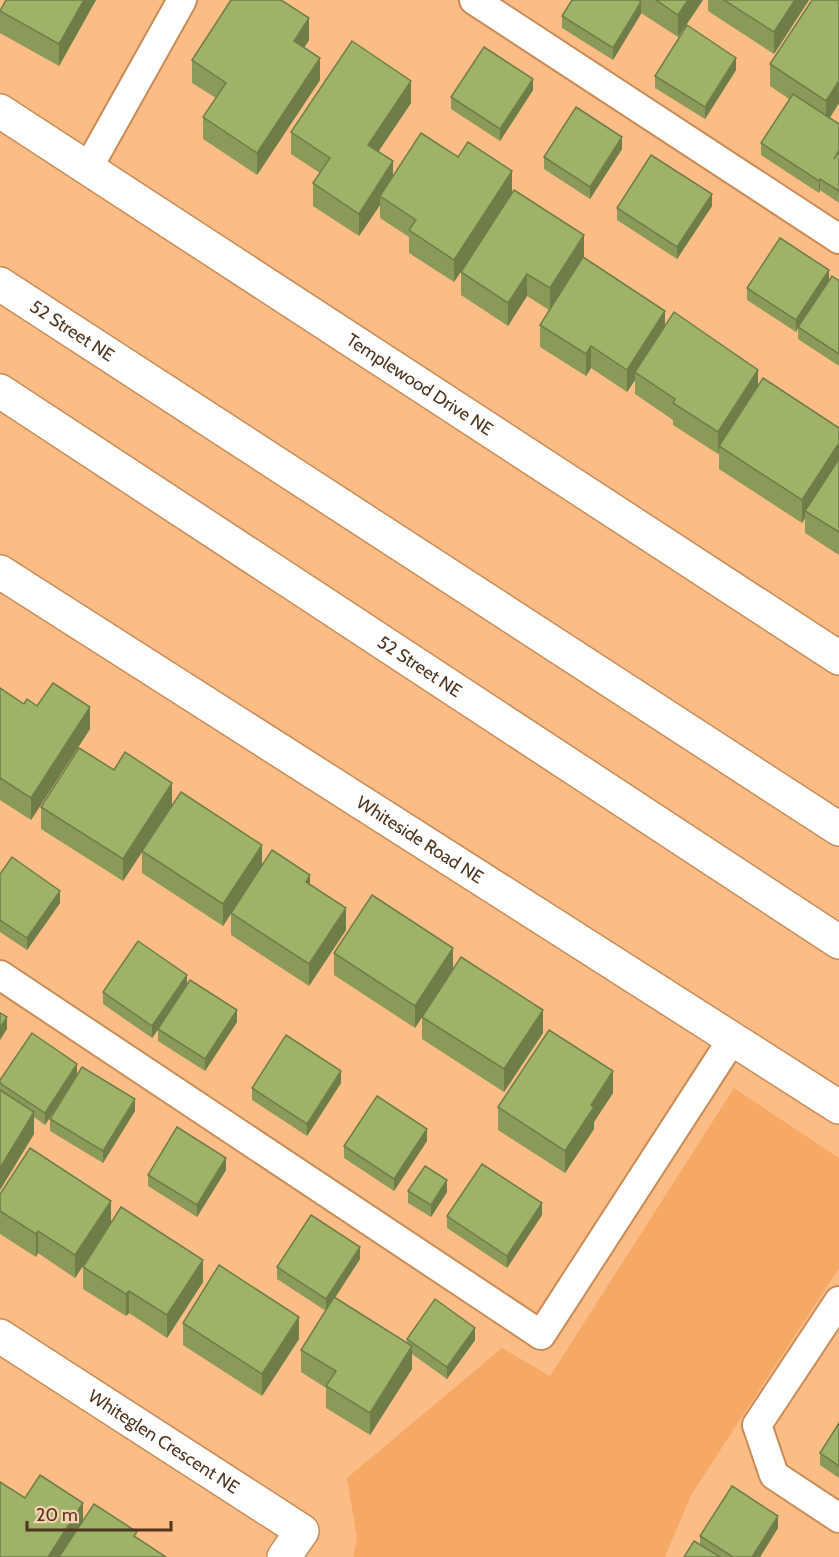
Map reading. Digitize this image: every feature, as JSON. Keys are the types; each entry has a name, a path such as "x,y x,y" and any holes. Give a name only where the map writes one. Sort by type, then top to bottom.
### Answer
{"street":[{"name":"Templewood Drive NE","path":"0,111 839,658"},
{"name":"52 Street NE","path":"0,284 839,829"},
{"name":"52 Street NE","path":"0,391 839,942"},
{"name":"Whiteside Road NE","path":"0,572 839,1107"},
{"name":"Whiteglen Crescent NE","path":"0,1336 302,1531 284,1557"}],"lane":[{"path":"88,168 182,0"},
{"path":"474,0 839,239"},
{"path":"0,975 541,1335 733,1038"},
{"path":"839,1301 758,1425 774,1475 839,1518"}],"shaded area":[{"path":"734,1088 839,1158 839,1268 691,1495 665,1557 353,1557 357,1539 347,1478 502,1348 550,1376"}],"building":[{"path":"6,0 84,0 59,44 0,11"},
{"path":"231,0 281,0 309,18 294,41 320,58 257,153 203,117 226,83 192,60"},
{"path":"572,0 638,0 641,2 613,48 562,16"},
{"path":"656,0 688,0 678,15"},
{"path":"724,0 795,0 774,32"},
{"path":"812,0 839,0 839,81 826,101 770,64"},
{"path":"687,25 736,58 705,107 655,76"},
{"path":"352,41 411,81 368,145 393,161 359,214 313,183 330,158 291,132"},
{"path":"484,47 533,79 500,129 451,97"},
{"path":"793,94 839,124 839,150 834,159 839,151 839,191 820,179 819,181 761,143"},
{"path":"576,107 622,137 590,187 544,157"},
{"path":"421,133 458,157 468,142 512,171 454,260 409,230 416,220 380,196"},
{"path":"651,155 712,194 677,247 617,208"},
{"path":"514,190 584,235 550,288 527,274 508,303 461,272"},
{"path":"780,238 829,270 796,320 747,288"},
{"path":"583,257 665,311 627,370 591,346 586,354 540,325"},
{"path":"832,276 839,281 839,354 798,327"},
{"path":"674,312 758,370 718,432 673,403 675,399 635,372"},
{"path":"763,378 839,428 839,443 802,500 719,446"},
{"path":"839,459 839,532 805,511"},
{"path":"53,683 90,707 31,798 0,778 0,688 24,704 27,699 37,706"},
{"path":"79,748 114,770 125,752 172,783 123,859 41,807"},
{"path":"181,792 262,845 223,904 142,851"},
{"path":"272,850 310,875 306,882 346,908 309,964 231,913"},
{"path":"12,857 60,891 27,938 0,920 0,874"},
{"path":"372,895 453,948 415,1006 334,953"},
{"path":"138,941 187,975 152,1026 103,992"},
{"path":"461,957 543,1010 504,1069 422,1017"},
{"path":"190,980 237,1010 205,1059 158,1029"},
{"path":"0,1013 7,1017 0,1028"},
{"path":"549,1030 613,1071 591,1105 594,1107 565,1151 498,1107"},
{"path":"32,1033 77,1064 45,1113 0,1083"},
{"path":"286,1035 341,1071 307,1124 252,1088"},
{"path":"82,1067 135,1099 103,1151 50,1119"},
{"path":"0,1090 34,1112 0,1168"},
{"path":"377,1096 427,1129 394,1179 344,1146"},
{"path":"177,1127 226,1158 197,1205 148,1175"},
{"path":"30,1148 111,1201 75,1255 38,1231 36,1234 0,1211 0,1194"},
{"path":"482,1164 542,1203 507,1256 447,1216"},
{"path":"425,1166 447,1180 431,1205 408,1191"},
{"path":"121,1207 203,1260 167,1315 129,1291 126,1294 83,1267"},
{"path":"311,1215 360,1247 326,1299 277,1267"},
{"path":"219,1265 299,1317 262,1374 183,1323"},
{"path":"334,1297 412,1346 370,1413 326,1386 336,1371 301,1350"},
{"path":"435,1299 475,1328 447,1367 407,1339"},
{"path":"839,1423 839,1466 820,1453"},
{"path":"40,1475 83,1503 48,1557 0,1557 0,1482 25,1498"},
{"path":"732,1486 778,1516 752,1557 733,1557 700,1536"},
{"path":"94,1504 137,1532 134,1536 166,1557 59,1557"},
{"path":"694,1541 720,1557 684,1557"}]}
